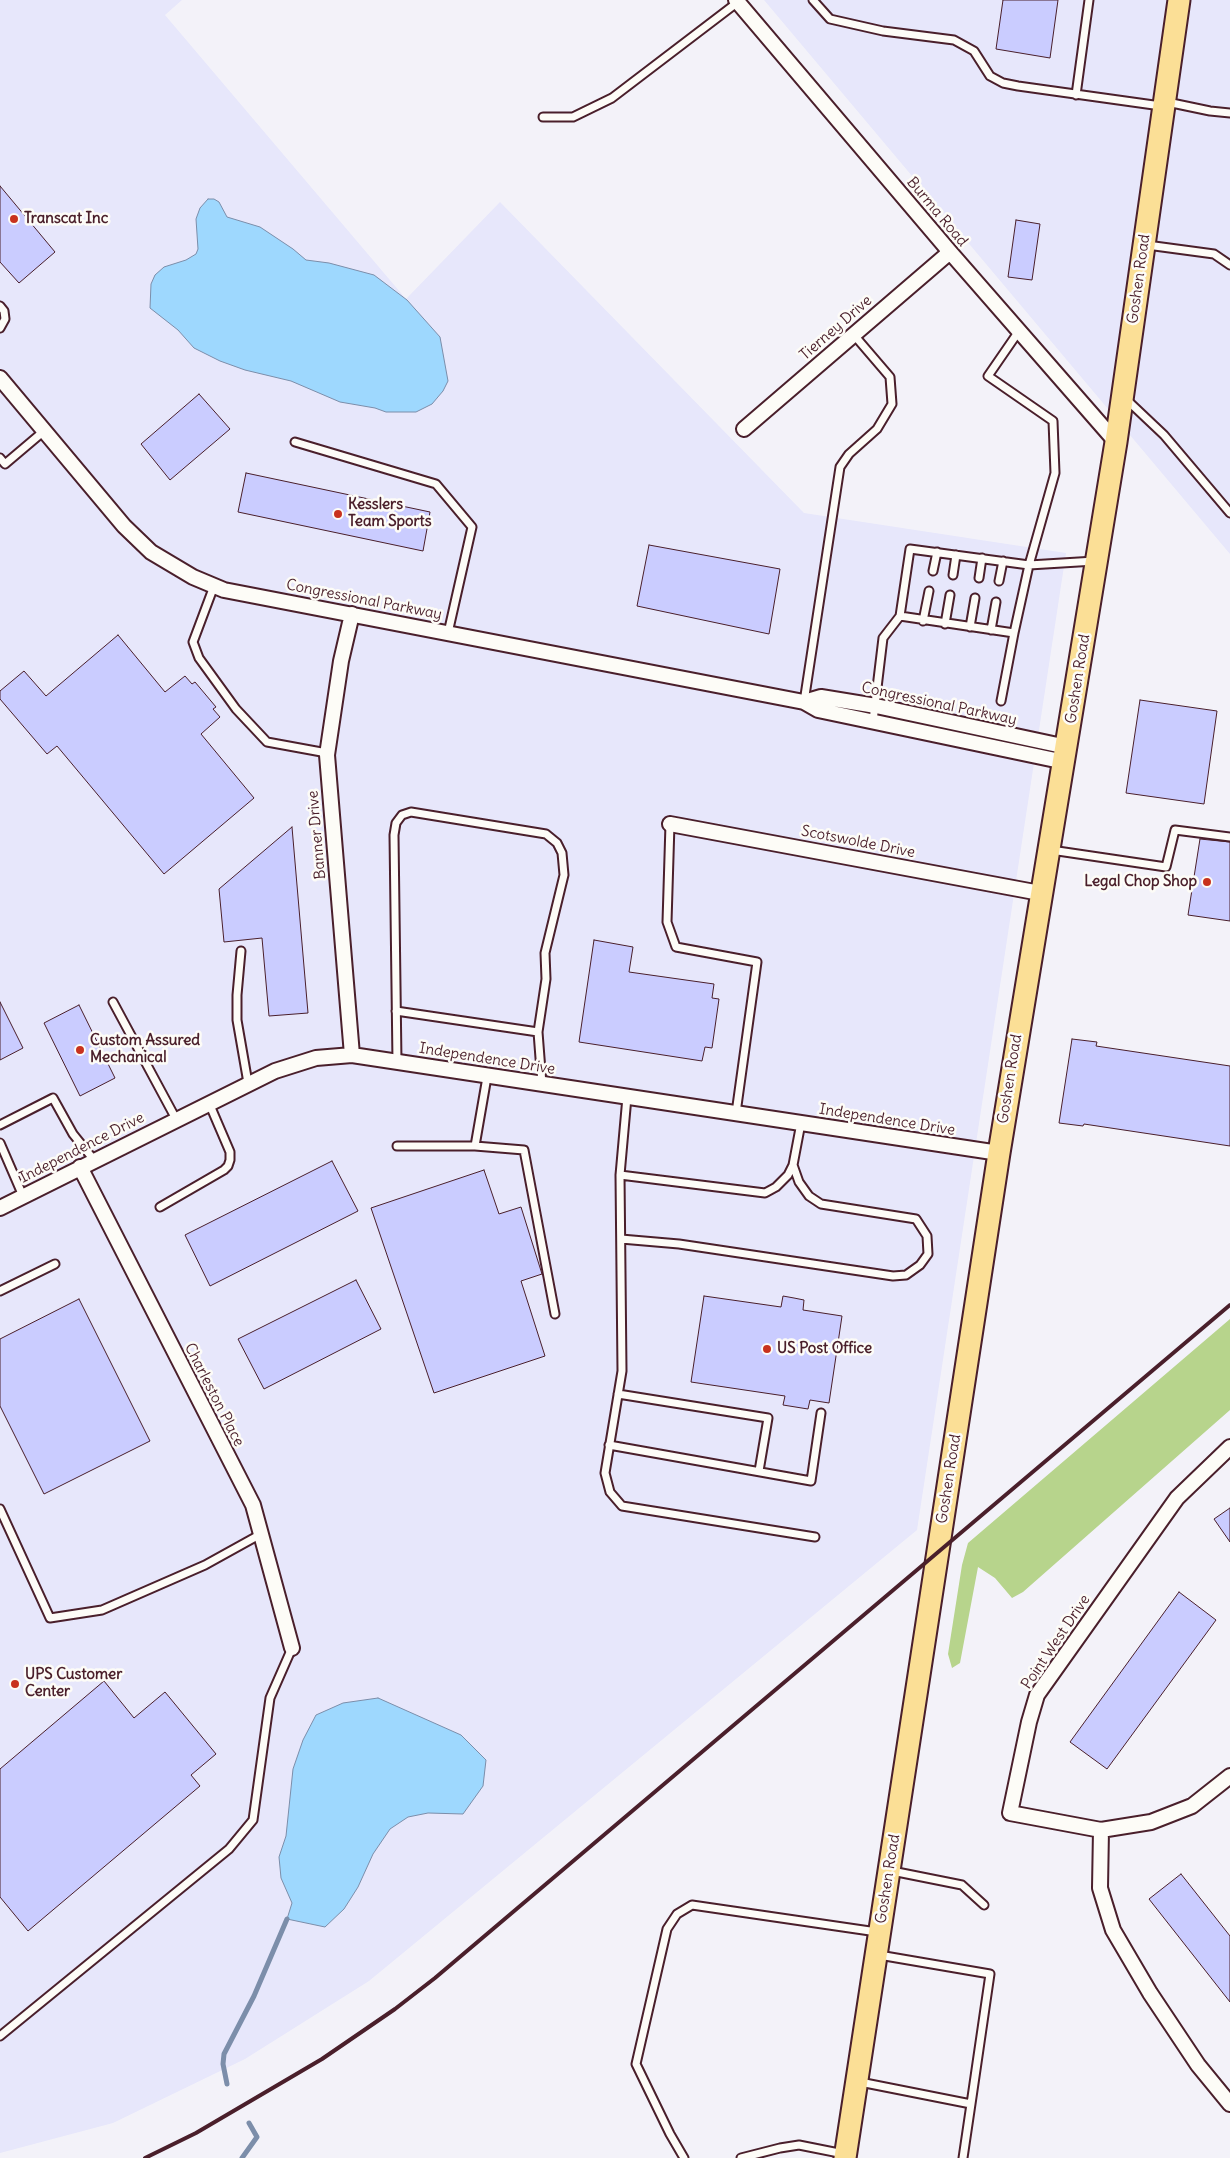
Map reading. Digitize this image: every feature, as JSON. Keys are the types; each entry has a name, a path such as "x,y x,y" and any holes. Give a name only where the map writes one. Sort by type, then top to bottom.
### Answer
{"main road":[{"name":"Goshen Road","path":"845,2156 998,1153 1040,893 1066,755 1116,442 1179,0"}],"street":[{"name":"Burma Road","path":"737,1 950,252 1116,442"},
{"name":"Tierney Drive","path":"744,429 950,252"},
{"name":"Congressional Parkway","path":"0,378 124,526 151,552 177,569 224,590 804,702 818,710 873,721 1066,755"},
{"name":"Banner Drive","path":"352,614 341,661 327,753 352,1055"},
{"name":"Congressional Parkway","path":"804,702 821,697 876,706 1066,755"},
{"name":"Scotswolde Drive","path":"670,824 1040,893"},
{"name":"Independence Drive","path":"0,1208 176,1118 275,1071 316,1058 352,1055 487,1077 998,1153"},
{"name":"Charleston Place","path":"80,1167 253,1505 292,1648"},
{"name":"Point West Drive","path":"1230,1447 1177,1498 1037,1695 1029,1722 1010,1813 1101,1830 1152,1822 1192,1806 1230,1776"},
{"path":"1101,1830 1100,1888 1113,1930 1150,1993 1198,2065 1230,2104"}],"lane":[{"path":"813,0 830,19 883,31 954,40 974,51 990,76 1003,83 1230,113"},
{"path":"1076,94 1089,0"},
{"path":"543,117 573,116 612,98 737,1"},
{"path":"1144,244 1214,254 1230,265"},
{"path":"0,306 4,311 5,319 0,328"},
{"path":"1001,701 1029,565 1055,473 1053,421 988,376 1019,331"},
{"path":"804,702 840,466 849,454 877,429 892,404 890,377 854,335"},
{"path":"1123,396 1164,435 1230,513"},
{"path":"0,458 5,464 44,431"},
{"path":"295,442 436,484 472,527 448,633"},
{"path":"873,721 884,638 900,616 910,549 1029,565 1097,561"},
{"path":"933,571 937,552"},
{"path":"953,575 956,555"},
{"path":"978,578 982,558"},
{"path":"999,581 1003,561"},
{"path":"214,586 192,642 199,658 236,709 267,742 327,753"},
{"path":"923,621 929,591"},
{"path":"945,624 950,595"},
{"path":"970,627 975,598"},
{"path":"991,630 996,602"},
{"path":"900,616 923,621 1014,633"},
{"path":"397,1062 394,835 396,823 402,815 411,812 546,834 557,843 562,853 564,875 545,953 546,980 538,1032 542,1084"},
{"path":"670,824 666,922 676,946 757,962 736,1113"},
{"path":"1048,850 1166,866 1175,830 1230,837"},
{"path":"241,951 237,994 237,1020 248,1083"},
{"path":"114,1002 176,1118"},
{"path":"396,1011 538,1032"},
{"path":"474,1146 487,1077"},
{"path":"627,1097 620,1175 622,1372 605,1473 610,1492 622,1506 815,1537"},
{"path":"0,1125 53,1098 73,1134 94,1160"},
{"path":"160,1207 224,1170 230,1160 230,1152 209,1102"},
{"path":"620,1175 765,1193 776,1187 788,1175 793,1165 801,1123"},
{"path":"0,1143 23,1196"},
{"path":"397,1146 474,1146 524,1150 555,1314"},
{"path":"621,1239 679,1244 893,1276 906,1275 920,1265 928,1254 927,1236 916,1219 821,1204 808,1196 799,1182 793,1165"},
{"path":"0,1291 55,1264"},
{"path":"618,1394 768,1418 759,1471"},
{"path":"609,1445 810,1481 821,1413"},
{"path":"0,1508 50,1618 102,1610 205,1565 260,1534"},
{"path":"0,2036 229,1849 253,1820 270,1698 292,1648"},
{"path":"889,1871 962,1885 984,1905"},
{"path":"684,2158 670,2134 636,2064 667,1929 677,1914 692,1905 880,1932"},
{"path":"876,1954 990,1974 963,2158"},
{"path":"857,2081 971,2104"},
{"path":"742,2158 799,2145 845,2156"}],"shaded area":[{"path":"0,0 182,0 165,15 406,299 500,202 804,513 1066,553 917,1530 369,1981 245,2059 113,2123 0,2153"},
{"path":"764,0 1230,0 1230,554"}],"green space":[{"path":"1230,1319 1230,1410 1023,1592 1012,1598 995,1578 978,1567 960,1663 952,1668 948,1654 962,1565 968,1543"}],"water":[{"path":"208,199 214,199 219,202 227,217 260,227 306,260 329,263 374,275 407,300 440,337 448,381 443,391 432,404 416,412 386,412 375,408 340,402 291,381 245,370 220,361 194,348 178,330 150,308 151,284 155,275 164,267 186,260 196,254 198,249 196,219 200,208"},
{"path":"378,1698 461,1735 486,1760 483,1786 463,1814 428,1813 408,1817 390,1829 373,1854 358,1887 344,1909 325,1927 287,1919 292,1903 281,1878 279,1857 286,1836 293,1769 303,1740 316,1715 343,1703"}],"building":[{"path":"1003,0 1058,0 1050,58 996,49"},
{"name":"Transcat Inc","path":"0,186 55,252 19,283 0,262"},
{"path":"1016,220 1040,224 1032,280 1008,277"},
{"path":"199,394 230,429 170,480 141,444"},
{"name":"Kesslers Team Sports","path":"246,473 430,512 423,551 238,512"},
{"path":"649,545 780,569 769,634 637,606"},
{"path":"118,635 165,692 185,676 192,684 195,682 216,707 213,709 220,717 201,734 254,798 164,874 57,746 47,754 0,699 0,691 24,671 46,696"},
{"path":"1140,700 1217,711 1204,804 1126,793"},
{"path":"292,827 308,1013 269,1016 262,938 224,942 219,889"},
{"path":"1200,839 1230,842 1230,921 1188,915"},
{"path":"594,940 633,947 629,972 714,984 712,998 719,999 712,1048 705,1047 702,1061 579,1042"},
{"path":"0,1002 23,1048 0,1060"},
{"name":"Custom Assured Mechanical","path":"79,1005 115,1078 80,1096 44,1023"},
{"path":"1072,1039 1097,1042 1096,1046 1230,1066 1230,1146 1084,1124 1083,1126 1059,1123"},
{"path":"332,1161 358,1211 210,1286 185,1235"},
{"path":"484,1170 499,1214 521,1207 542,1274 521,1281 545,1356 434,1393 371,1208"},
{"path":"356,1280 381,1329 264,1389 238,1339"},
{"name":"US Post Office","path":"704,1296 781,1307 783,1296 804,1300 803,1310 842,1316 829,1403 810,1400 808,1409 783,1405 785,1396 691,1382"},
{"path":"79,1299 150,1441 44,1494 0,1406 0,1339"},
{"path":"1230,1508 1230,1542 1214,1519"},
{"path":"1179,1592 1216,1620 1107,1769 1070,1742"},
{"path":"104,1681 134,1718 165,1692 216,1754 191,1775 200,1786 28,1931 0,1897 0,1769"},
{"path":"1181,1874 1230,1936 1230,2002 1149,1899"}],"waterway":[{"path":"227,2084 223,2064 224,2054 254,1996 287,1919"},
{"path":"242,2158 257,2137 249,2123"}],"railway":[{"path":"145,2158 196,2133 322,2059 395,2009 435,1978 1230,1305"}],"place":[{"name":"Transcat Inc","path":"14,219"},
{"name":"Kesslers Team Sports","path":"338,514"},
{"name":"Legal Chop Shop","path":"1207,882"},
{"name":"Custom Assured Mechanical","path":"80,1050"},
{"name":"US Post Office","path":"767,1349"},
{"name":"UPS Customer Center","path":"15,1684"}]}
